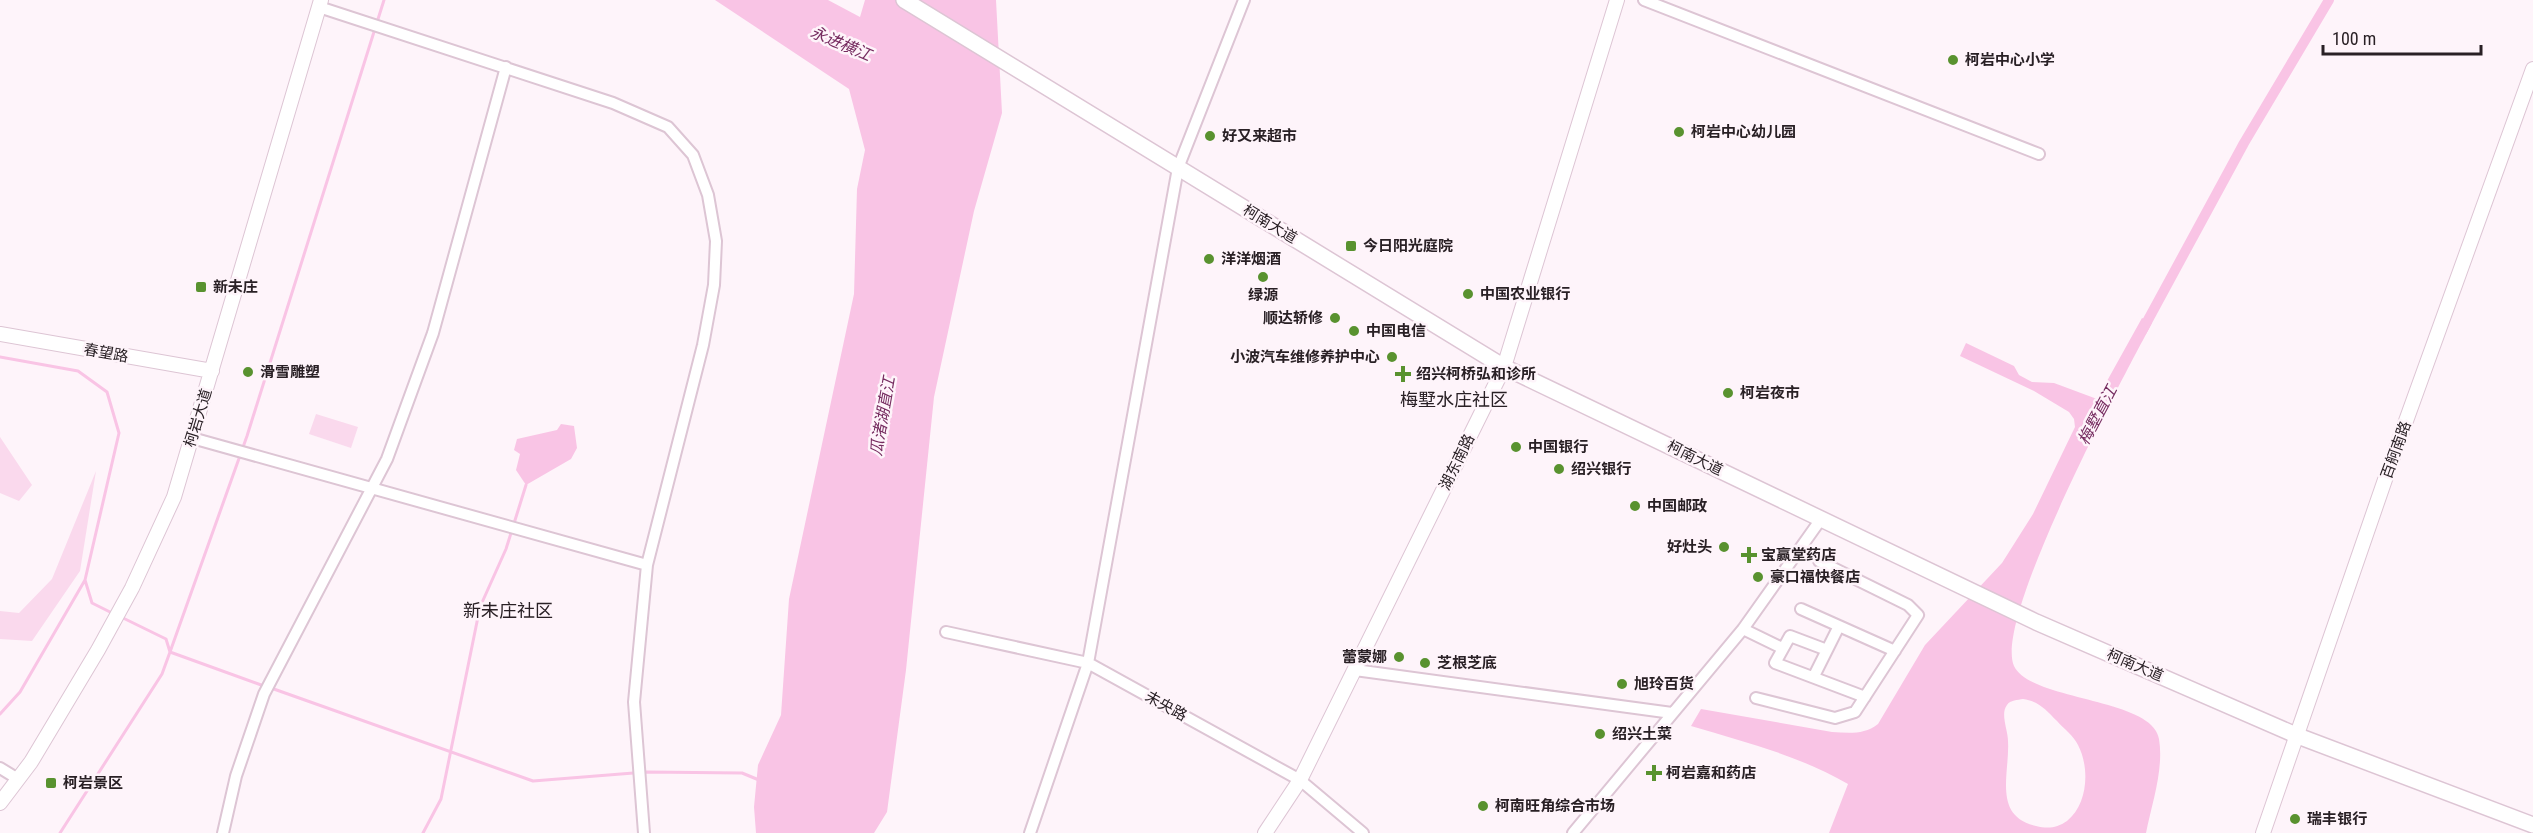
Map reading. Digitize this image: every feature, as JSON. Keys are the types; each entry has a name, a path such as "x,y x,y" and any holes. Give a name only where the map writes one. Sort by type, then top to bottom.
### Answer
{"main road":[{"name":"柯南大道","path":"904,0 1504,367 2036,622 2298,736 2533,825"}],"street":[{"path":"1030,833 1088,663 1178,168 1244,0"},
{"name":"湖东南路","path":"1265,833 1300,780 1504,367 1617,0"},
{"path":"1644,0 2039,154"},
{"path":"320,3 365,22 614,103 668,127 693,156 708,195 716,241 714,285 703,345 647,565 634,702 644,833"},
{"name":"柯岩大道","path":"0,803 31,762 98,650 132,588 174,497 320,3"},
{"path":"223,833 236,776 264,694 387,459 433,333 506,67"},
{"name":"百舸南路","path":"2264,833 2389,468 2533,69"},
{"name":"春望路","path":"0,334 212,371"},
{"path":"192,438 647,565"},
{"path":"1573,833 1743,629 1821,519"},
{"path":"1756,698 1835,718 1855,712 1918,615 1908,605 1819,561"},
{"path":"1800,609 1895,651"},
{"path":"1814,676 1839,626"},
{"path":"1743,629 1782,648"},
{"name":"未央路","path":"946,632 1088,663 1300,780 1363,833"},
{"path":"1827,650 1790,636 1775,663 1865,697"},
{"path":"1355,670 1672,713"},
{"path":"0,768 18,779"}],"shaded area":[{"path":"316,414 358,427 351,448 309,434"},
{"path":"0,437 32,485 19,501 0,493"},
{"path":"96,471 80,571 32,641 0,639 0,611 19,613 52,579"}],"water":[{"path":"715,0 828,0 860,17 865,0 996,0 1002,113 974,211 934,397 906,670 887,812 874,833 756,833 754,807 758,765 781,715 789,599 854,294 857,189 865,150 849,89"},
{"path":"2142,318 2152,323 2090,442 2041,550 2023,600 2013,640 2014,666 2025,678 2043,686 2115,707 2136,715 2152,726 2159,739 2160,762 2146,833 1829,833 1848,784 1811,765 1691,726 1701,709 1832,732 1856,732 1873,728 1878,724 1925,645 2002,563 2033,514 2075,427 2074,419 2069,412 2034,391 1960,356 1966,343 2014,366 2019,375 2032,382 2054,383 2097,399","holes":["2023,699 2034,702 2049,713 2071,735 2082,754 2085,775 2083,796 2074,814 2060,825 2044,827 2022,821 2013,813 2008,803 2006,792 2008,741 2004,713 2010,702"]},
{"path":"561,424 574,426 577,448 571,459 526,485 516,470 520,454 514,450 517,439 557,430"}],"waterway":[{"path":"264,686 170,652 247,436 384,0"},
{"name":"梅墅直江","path":"2142,331 2244,143 2329,0"},
{"path":"0,357 78,371 107,392 119,433 85,580 92,603 112,613"},
{"path":"423,833 441,799 480,607 506,549 526,485"},
{"path":"0,714 20,692 85,580"},
{"path":"60,833 162,674 170,652 166,639 121,617"},
{"path":"271,688 533,781 646,772 742,773 759,780"}],"place":[{"name":"柯岩中心小学","path":"1953,60"},
{"name":"柯岩中心幼儿园","path":"1679,132"},
{"name":"好又来超市","path":"1210,136"},
{"name":"今日阳光庭院","path":"1351,246"},
{"name":"洋洋烟酒","path":"1209,259"},
{"name":"绿源","path":"1263,277"},
{"name":"新未庄","path":"201,287"},
{"name":"中国农业银行","path":"1468,294"},
{"name":"顺达轿修","path":"1335,318"},
{"name":"中国电信","path":"1354,331"},
{"name":"小波汽车维修养护中心","path":"1392,357"},
{"name":"滑雪雕塑","path":"248,372"},
{"name":"绍兴柯桥弘和诊所","path":"1403,374"},
{"name":"柯岩夜市","path":"1728,393"},
{"name":"中国银行","path":"1516,447"},
{"name":"绍兴银行","path":"1559,469"},
{"name":"中国邮政","path":"1635,506"},
{"name":"好灶头","path":"1724,547"},
{"name":"宝赢堂药店","path":"1749,555"},
{"name":"豪口福快餐店","path":"1758,577"},
{"name":"蕾蒙娜","path":"1399,657"},
{"name":"芝根芝底","path":"1425,663"},
{"name":"旭玲百货","path":"1622,684"},
{"name":"绍兴土菜","path":"1600,734"},
{"name":"柯岩嘉和药店","path":"1654,773"},
{"name":"柯岩景区","path":"51,783"},
{"name":"柯南旺角综合市场","path":"1483,806"},
{"name":"瑞丰银行","path":"2295,819"}],"district":[{"name":"梅墅水庄社区","path":"1454,400"},
{"name":"新未庄社区","path":"508,611"}],"water label":[{"name":"永进横江","path":"841,43"},
{"name":"瓜渚湖直江","path":"882,416"}]}
